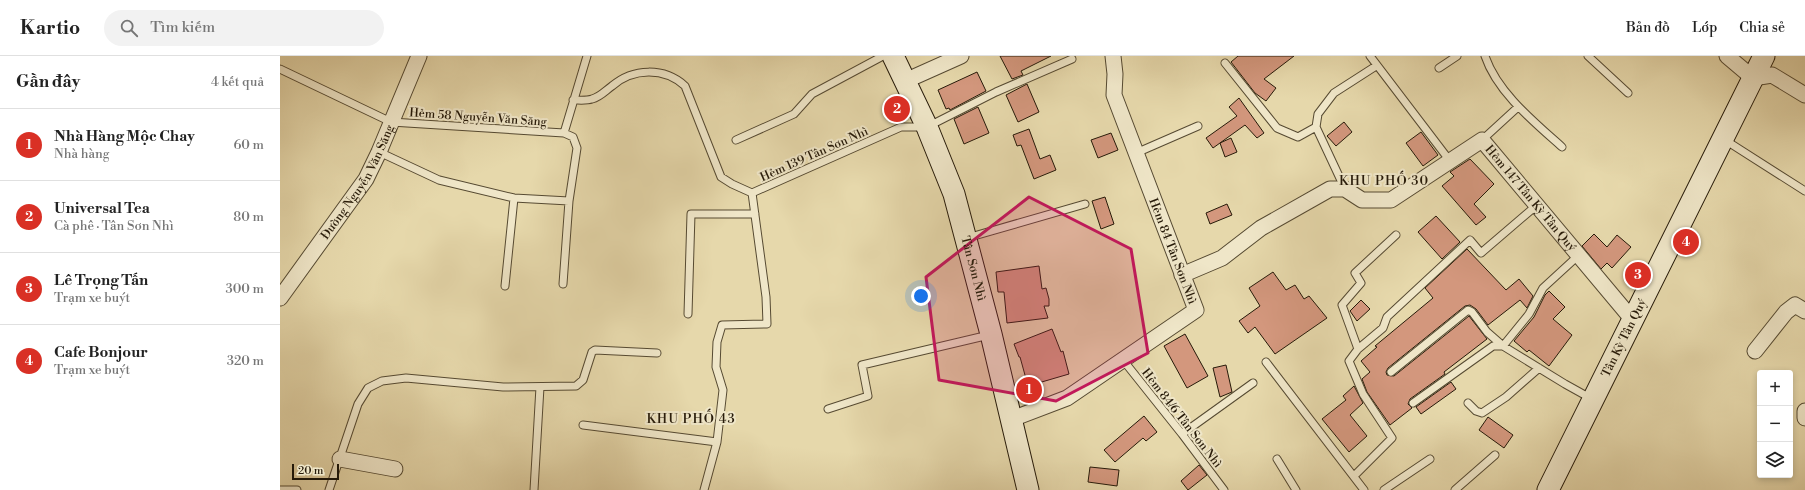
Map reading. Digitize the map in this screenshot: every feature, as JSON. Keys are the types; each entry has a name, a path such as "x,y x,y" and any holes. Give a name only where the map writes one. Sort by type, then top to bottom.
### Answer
{"main road":[{"name":"Tân Sơn Nhì","path":"893,56 927,127 949,181 966,238 991,334 1028,490"},
{"name":"Tân Kỳ Tân Quý","path":"1548,490 1764,56"}],"street":[{"name":"Đường Nguyễn Văn Săng","path":"280,298 357,191 380,152 419,56"},
{"path":"905,82 961,56"},
{"name":"Hẻm 84 Tân Sơn Nhì","path":"1012,419 1067,398 1196,310 1114,95 1114,56"},
{"path":"1727,56 1753,78 1772,76 1805,95"},
{"name":"Hẻm 147 Tân Kỳ Tân Quý","path":"1345,189 1362,200 1391,200 1482,140 1632,319"},
{"path":"1182,274 1222,258 1261,228 1330,189 1345,189"},
{"path":"1755,351 1786,312 1795,305 1805,311"},
{"path":"1805,411 1805,418"},
{"path":"340,459 395,469"}],"lane":[{"path":"563,284 569,201 577,148 573,137 564,133 587,56"},
{"path":"736,140 794,114 812,94 883,56"},
{"path":"1370,56 1376,66 1450,161"},
{"path":"1439,68 1457,56"},
{"path":"1485,56 1489,66 1518,107 1562,147"},
{"path":"1588,56 1628,93"},
{"path":"927,127 996,92 1072,59"},
{"path":"1226,63 1277,128 1298,138 1316,127"},
{"path":"1345,189 1316,127 1318,114 1334,93 1376,66"},
{"path":"280,69 391,122"},
{"path":"573,100 591,100 606,92 624,78 636,73 652,72 677,79 685,86 721,177 752,193"},
{"path":"1482,140 1518,107"},
{"name":"Hẻm 58 Nguyễn Văn Săng","path":"391,122 564,133"},
{"path":"1136,153 1198,126"},
{"name":"Hẻm 139 Tân Sơn Nhì","path":"717,442 723,390 716,367 717,342 722,325 767,324 766,296 752,193 901,127 927,127"},
{"path":"1723,139 1805,191"},
{"path":"380,152 439,180 514,198 569,201"},
{"path":"505,286 514,198"},
{"path":"966,238 1085,204"},
{"path":"1354,476 1392,438 1363,394 1348,361 1358,349 1383,328 1387,317 1470,240 1481,253 1537,205"},
{"path":"688,314 691,214 755,214"},
{"path":"1358,349 1342,304 1361,283 1354,273 1396,235"},
{"path":"1503,346 1529,314 1543,288 1579,256"},
{"path":"1391,372 1468,310 1472,312 1487,332 1503,346 1565,384 1593,399"},
{"path":"828,409 868,396 862,365 991,334"},
{"path":"1413,403 1493,346 1503,346"},
{"path":"329,490 358,404 368,388 382,381 406,378 503,387 576,386 581,384 592,352 595,350 657,353"},
{"name":"Hẻm 84/6 Tân Sơn Nhì","path":"1123,360 1224,490"},
{"path":"1266,362 1364,490"},
{"path":"1468,403 1476,411 1482,413 1506,397 1539,368"},
{"path":"1182,434 1253,383"},
{"path":"534,490 540,387"},
{"path":"583,425 717,442 704,490"},
{"path":"1455,490 1495,455"},
{"path":"1277,459 1296,490"},
{"path":"1384,490 1430,459"},
{"path":"280,490 297,490"}],"highlighted area":[{"path":"1029,197 1131,249 1148,353 1056,401 939,380 926,277"}],"building":[{"path":"1000,56 1051,56 1021,71 1023,75 1012,79"},
{"path":"1238,56 1294,56 1264,79 1276,88 1266,101 1255,93 1231,62"},
{"path":"977,72 986,91 950,110 949,108 946,109 938,90"},
{"path":"1027,84 1039,112 1018,122 1006,95"},
{"path":"1239,98 1264,133 1257,138 1245,125 1213,148 1206,138 1237,116 1229,107"},
{"path":"978,107 989,133 964,144 954,119"},
{"path":"1344,122 1352,132 1336,146 1327,136"},
{"path":"1029,129 1040,159 1050,155 1056,170 1034,179 1021,145 1017,146 1013,135"},
{"path":"1421,132 1438,155 1423,166 1406,143"},
{"path":"1111,133 1118,150 1098,158 1091,140"},
{"path":"1231,138 1237,152 1225,157 1220,143"},
{"path":"1470,159 1494,184 1474,204 1486,217 1476,225 1442,186 1454,176 1450,172"},
{"path":"1105,197 1114,224 1101,229 1092,201"},
{"path":"1227,204 1232,215 1210,224 1206,213"},
{"path":"1436,216 1460,242 1442,259 1418,232"},
{"path":"1594,234 1607,247 1617,235 1631,247 1612,268 1607,263 1601,269 1582,246"},
{"path":"1467,249 1506,290 1519,279 1533,296 1527,308 1520,300 1488,325 1476,309 1470,305 1465,306 1388,368 1386,372 1387,375 1394,376 1469,316 1487,339 1444,372 1445,374 1410,399 1408,404 1412,408 1390,425 1367,392 1362,379 1370,372 1361,361 1377,347 1375,346 1433,298 1425,288"},
{"path":"1039,266 1042,289 1046,288 1049,299 1049,306 1044,306 1048,318 1007,323 1004,292 998,292 996,272"},
{"path":"1273,272 1286,290 1295,285 1304,299 1309,296 1327,318 1275,354 1255,327 1248,333 1239,321 1260,306 1249,288"},
{"path":"1549,291 1565,307 1553,319 1572,335 1549,366 1529,350 1527,352 1514,341 1534,317 1545,295"},
{"path":"1361,300 1370,309 1357,321 1350,311"},
{"path":"1052,329 1061,352 1063,351 1069,374 1028,386 1020,357 1014,344"},
{"path":"1185,334 1208,376 1187,388 1164,346"},
{"path":"1226,365 1232,392 1220,397 1213,368"},
{"path":"1451,382 1456,389 1421,414 1416,407"},
{"path":"1354,386 1363,403 1350,415 1367,436 1349,452 1322,419 1346,400 1343,396"},
{"path":"1144,416 1157,432 1146,441 1143,438 1115,462 1104,450"},
{"path":"1488,417 1513,435 1504,448 1479,430"},
{"path":"1199,465 1207,475 1188,490 1181,481"},
{"path":"1090,467 1119,470 1117,486 1088,482"}],"place":[{"name":"Universal Tea","path":"897,109"},
{"name":"Cafe Bonjour","path":"1686,242"},
{"name":"Lê Trọng Tấn","path":"1638,275"},
{"name":"Nhà Hàng Mộc Chay","path":"1029,390"}],"district":[{"name":"KHU PHỐ 30","path":"1384,180"},
{"name":"KHU PHỐ 43","path":"691,418"}]}
